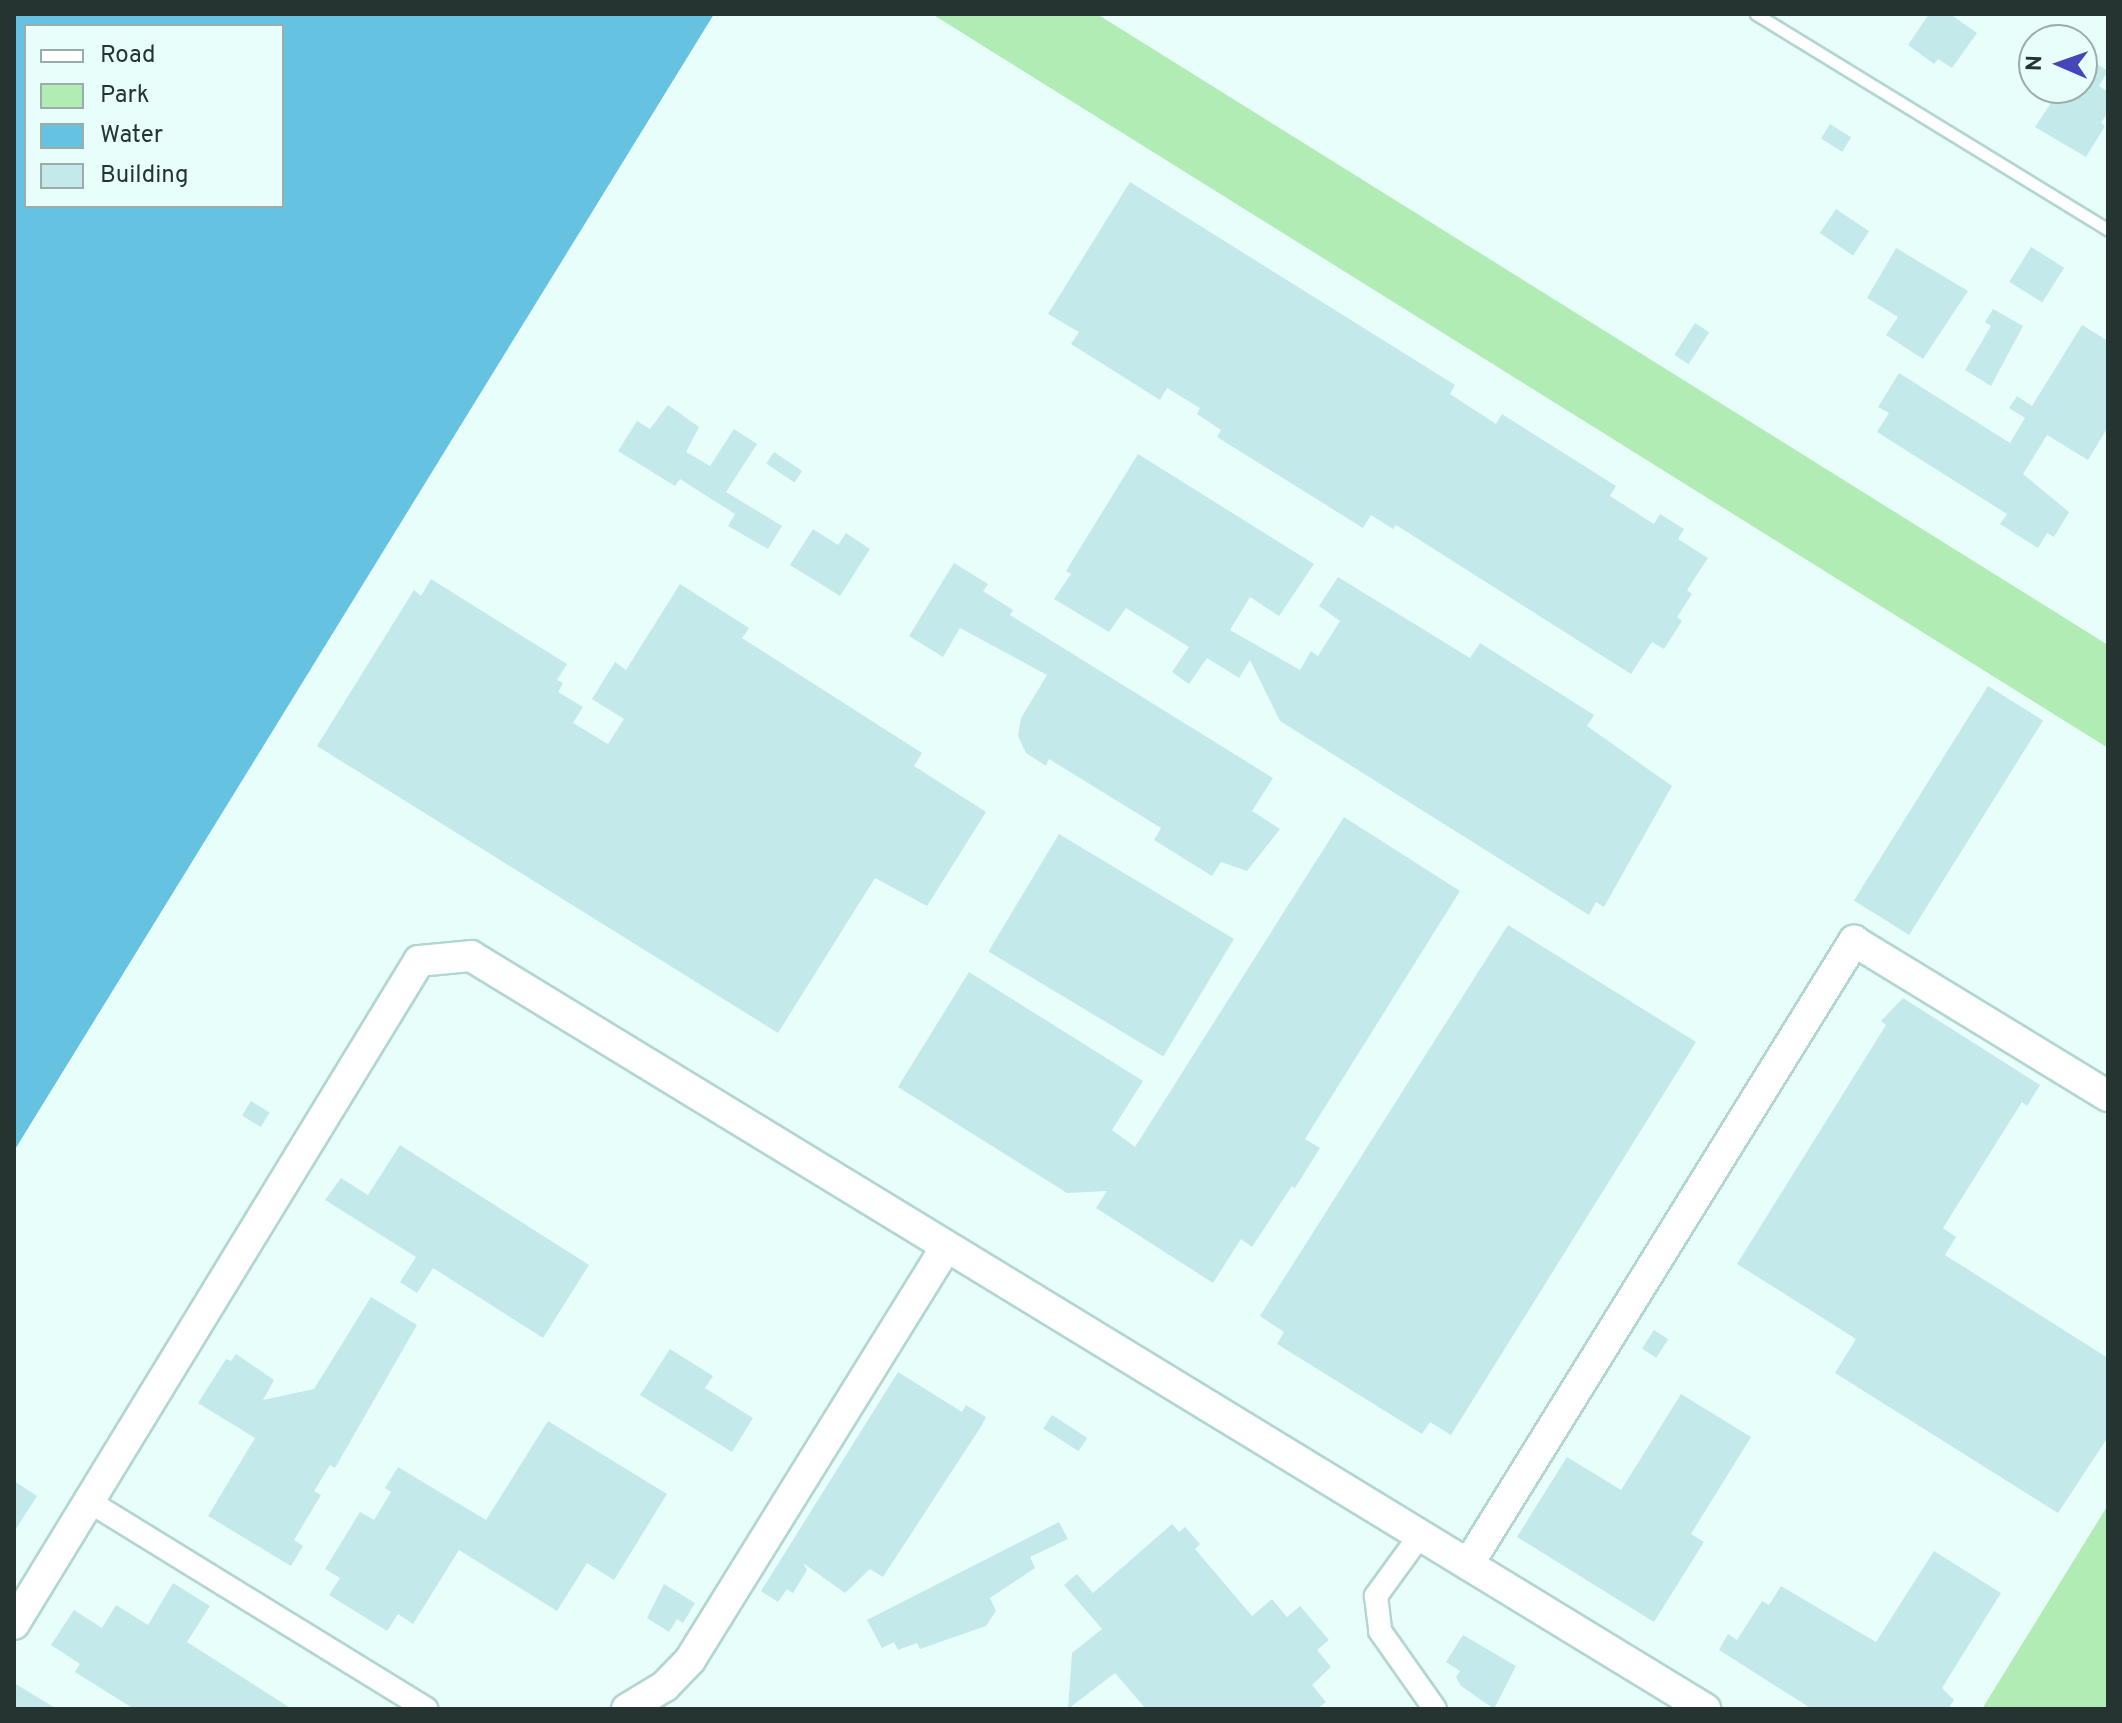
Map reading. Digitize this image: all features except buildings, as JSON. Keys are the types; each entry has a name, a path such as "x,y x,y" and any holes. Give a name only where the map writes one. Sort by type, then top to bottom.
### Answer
{"street":[{"path":"1469,1563 1854,941 2108,1096"},
{"path":"14,1624 419,961 440,955 483,961 945,1249 1469,1563 1705,1709"},
{"path":"627,1709 665,1686 690,1660 945,1249"},
{"path":"90,1502 426,1709"},
{"path":"1421,1534 1376,1596 1380,1631 1435,1709"}],"lane":[{"path":"1756,14 2108,230"}],"green space":[{"path":"932,14 1097,14 2108,645 2108,748"},
{"path":"2108,1505 2108,1709 1982,1709"}],"water":[{"path":"14,14 714,14 14,1151"}]}
